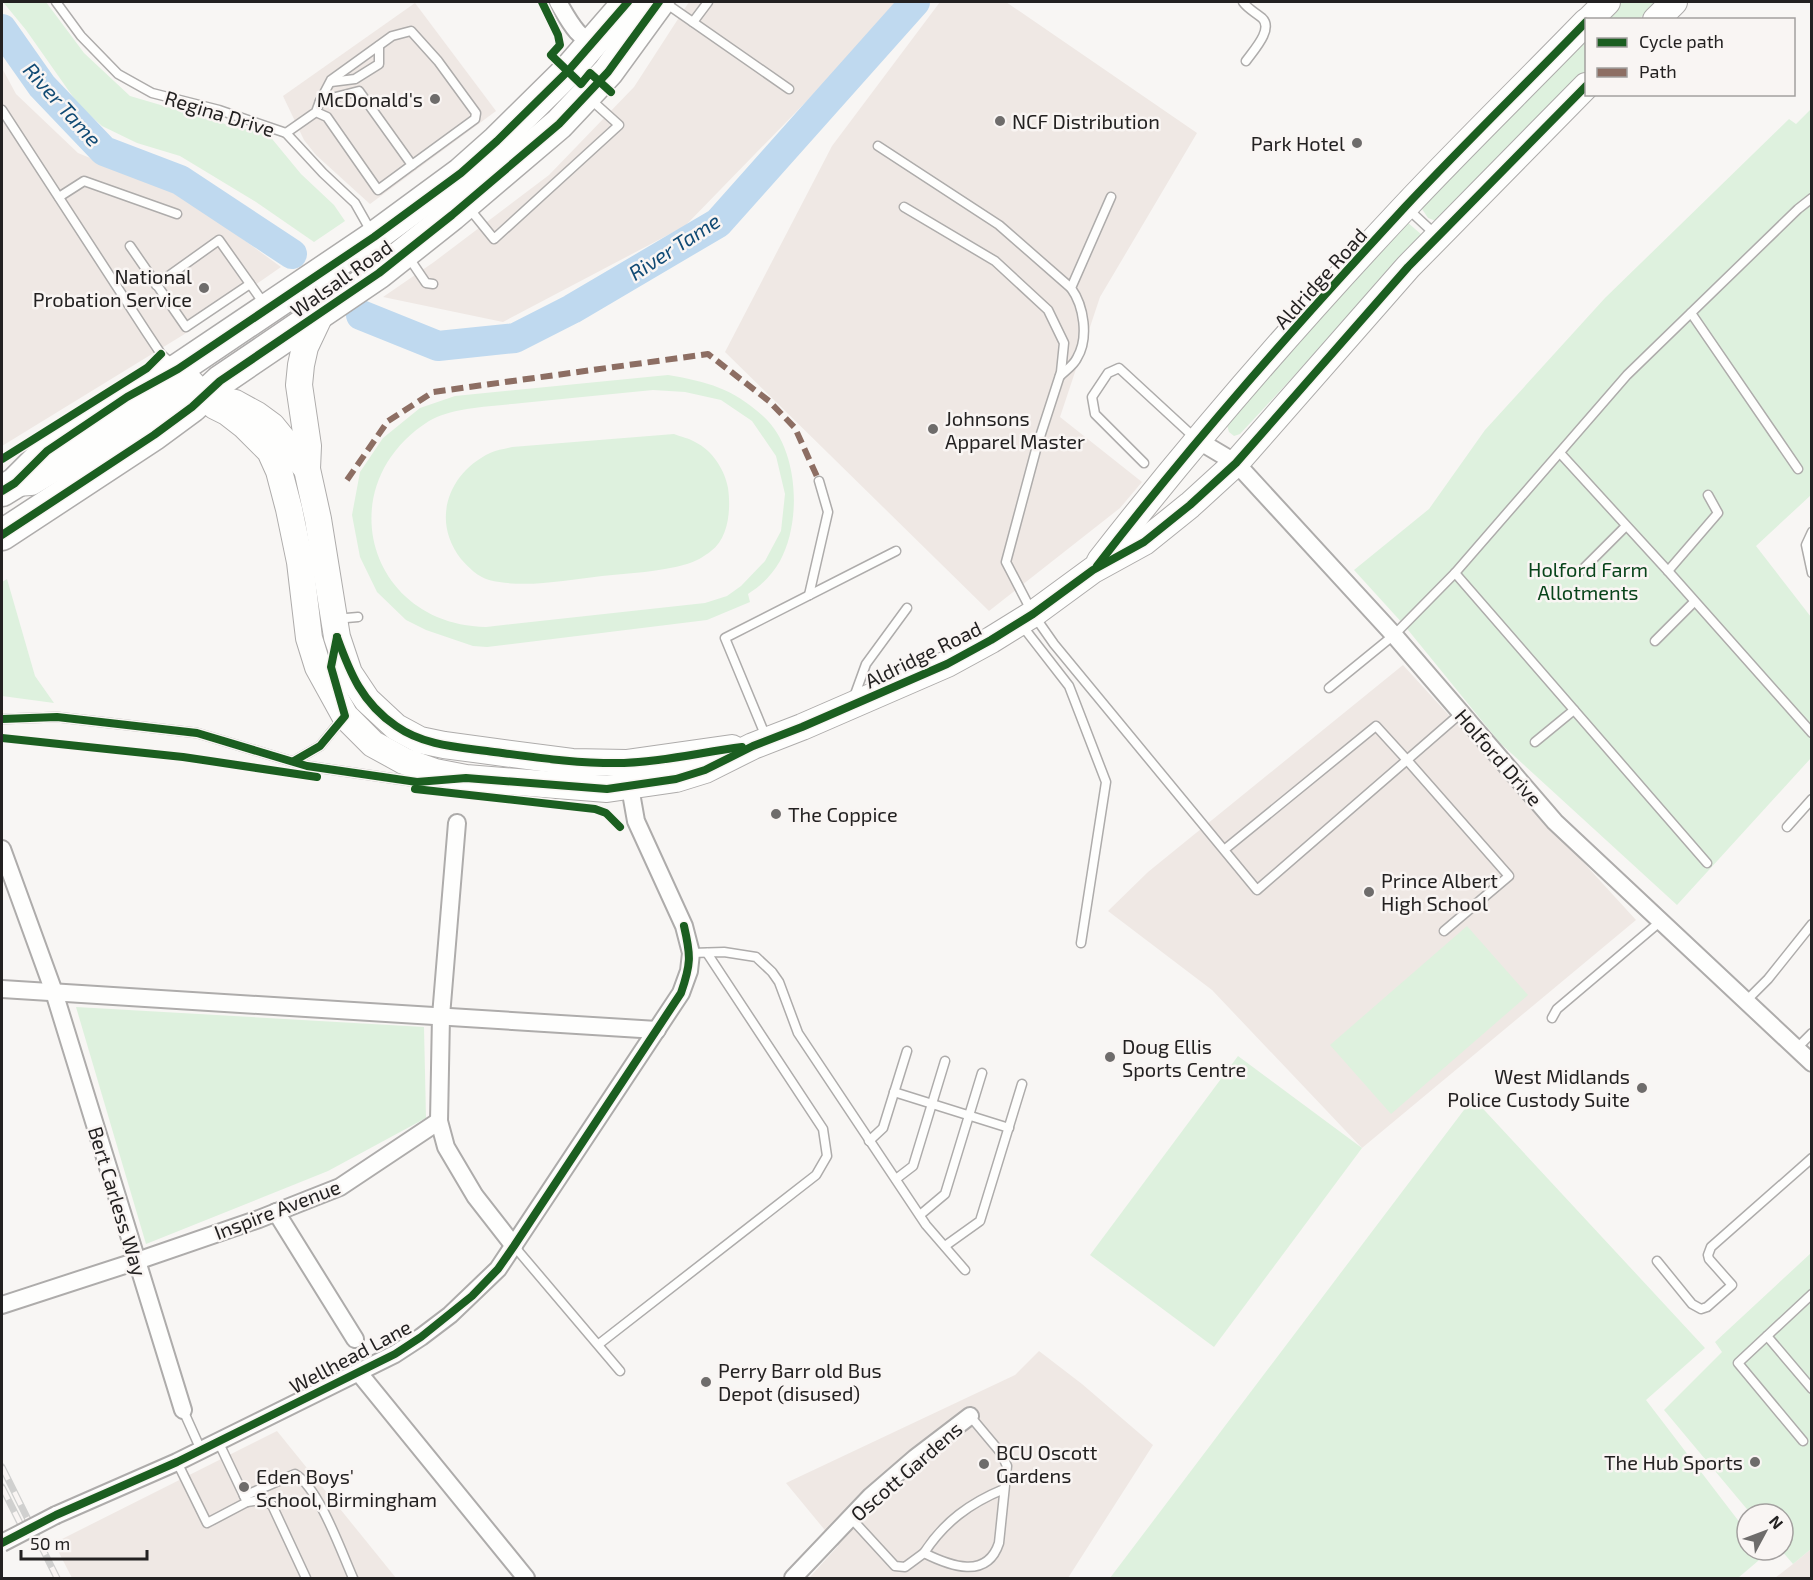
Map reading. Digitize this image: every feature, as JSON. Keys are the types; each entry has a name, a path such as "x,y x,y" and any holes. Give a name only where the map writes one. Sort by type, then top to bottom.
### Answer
{"highway":[{"name":"Walsall Road","path":"8,487 47,451 127,397 178,369 258,296 374,237 460,173 497,141 568,71 627,2"},
{"name":"Walsall Road","path":"2,535 209,401 220,381 379,273 465,204 559,124 608,72 659,2"}],"main road":[{"name":"Aldridge Road","path":"1591,18 1607,2"},
{"path":"1658,18 1674,2"},
{"name":"Aldridge Road","path":"1093,570 1137,513 1246,385 1406,206 1585,24"},
{"name":"Aldridge Road","path":"307,469 344,624 349,672 367,700 396,727 420,740 444,745 573,762 628,775 692,775 760,743 947,664 1026,618 1093,570 1144,542 1190,505 1236,463 1408,267 1585,88"},
{"path":"307,469 308,447 299,385 305,347 322,311"},
{"name":"Aldridge Road","path":"178,369 209,401 227,412 270,452 279,471 300,562 309,638 318,667 345,716 373,744 404,761 435,772 466,778 607,789 628,775"},
{"name":"Walsall Road","path":"8,487 31,482 174,396 209,401"},
{"path":"209,401 235,403 257,415 272,426 307,469"}],"street":[{"path":"558,2 570,24 592,44 612,44 648,2"},
{"name":"Holford Drive","path":"1198,441 1236,463 1394,635 1555,822 1812,1063"},
{"name":"Wellhead Lane","path":"2,1543 56,1515 177,1462 359,1373 422,1337 450,1315 498,1269 681,993 699,953 684,926 636,821 628,775"},
{"path":"458,823 441,1016 439,1121 446,1147 475,1196 514,1246"},
{"name":"Bert Carless Way","path":"2,849 54,992 183,1410"},
{"path":"2,989 657,1030"},
{"name":"Inspire Avenue","path":"2,1305 137,1261 340,1187 439,1121"},
{"path":"276,1212 355,1339"},
{"path":"359,1373 526,1578"},
{"name":"Oscott Gardens","path":"793,1578 850,1517 892,1477 970,1416"}],"lane":[{"name":"Regina Drive","path":"56,2 81,36 118,74 152,93 219,110 286,133 322,173 355,203 374,237"},
{"path":"664,2 789,89"},
{"path":"693,22 708,2"},
{"path":"1243,2 1265,21 1266,27 1264,34 1246,61"},
{"path":"286,133 316,112 330,82 392,36 411,31 438,62 476,113 475,119 378,190 327,117 316,112"},
{"path":"330,82 356,79 379,64 379,46"},
{"path":"320,101 359,91 412,165"},
{"path":"465,204 494,239 619,125 586,95"},
{"path":"2,110 161,354 178,369"},
{"path":"878,146 999,225 1071,288 1083,312 1082,346 1077,359 1060,376"},
{"path":"59,197 84,181 177,214"},
{"path":"1071,288 1111,197"},
{"path":"1329,687 1394,635 1455,573 1627,375 1811,199"},
{"path":"1406,206 1438,236"},
{"path":"904,207 995,261 1048,310 1064,343 1060,376 1037,446 1006,562 1026,618 1069,686 1106,782 1081,943 1086,905"},
{"path":"130,246 156,285 186,327 258,296 219,240 156,285"},
{"path":"405,252 426,283 433,284"},
{"path":"1691,313 1798,469"},
{"path":"1144,463 1095,414 1092,397 1108,373 1119,368 1198,441"},
{"path":"1560,453 1812,733"},
{"path":"810,595 828,512 819,482"},
{"path":"1668,571 1718,513 1708,495"},
{"path":"1580,572 1626,526"},
{"path":"1812,532 1806,545 1812,573"},
{"path":"760,743 725,638 896,551"},
{"path":"1455,573 1707,863"},
{"path":"1655,642 1694,602"},
{"path":"852,706 866,664 907,608"},
{"path":"1026,618 1061,652 1257,890 1461,713"},
{"path":"294,761 320,746 345,716 331,667 344,624"},
{"path":"1535,742 1574,710"},
{"path":"2,719 57,717 197,733 307,766 417,782 466,778"},
{"path":"1224,850 1376,726 1509,876 1444,932"},
{"path":"1787,827 1812,799"},
{"path":"1552,1018 1557,1009 1661,921"},
{"path":"1747,1000 1768,979 1812,924"},
{"path":"699,953 724,952 756,957 772,972 779,982 798,1034 920,1215 965,1270"},
{"path":"599,1344 816,1175 827,1156 823,1129 699,953"},
{"path":"1796,1049 1812,1033"},
{"path":"870,1141 883,1128 907,1051"},
{"path":"896,1179 913,1166 945,1061"},
{"path":"920,1215 945,1194 982,1073"},
{"path":"945,1246 980,1221 1022,1084"},
{"path":"894,1092 1009,1128"},
{"path":"1657,1261 1692,1304 1701,1309 1707,1307 1732,1285 1709,1259 1708,1254 1711,1247 1812,1158"},
{"path":"514,1246 620,1371"},
{"path":"1803,1441 1738,1363 1812,1294"},
{"path":"1767,1336 1812,1389"},
{"path":"183,1410 201,1450"},
{"path":"924,1553 944,1563 971,1566 989,1562 999,1543 1007,1466 1005,1460 970,1416"},
{"path":"218,1441 246,1499"},
{"path":"177,1462 207,1523 246,1499 295,1474 305,1479 321,1506 353,1578"},
{"path":"850,1517 895,1566 905,1567 924,1553 954,1517 969,1506 1004,1489"},
{"path":"246,1499 261,1500 272,1505 306,1578"}],"shaded area":[{"path":"689,2 903,2 685,226 503,322 383,297 434,262 549,175 634,87"},
{"path":"940,2 1006,2 1197,133 1100,297 1060,417 1142,482 1120,508 989,611 725,352 832,146"},
{"path":"415,3 496,111 370,204 316,155 304,140 283,96"},
{"path":"2,68 16,94 78,153 185,197 281,267 183,335 2,446"},
{"name":"Prince Albert High School","path":"1403,665 1636,920 1362,1148 1212,990 1108,911 1148,872"},
{"name":"BCU Oscott Gardens","path":"1039,1351 1082,1384 1153,1445 1068,1578 809,1578 838,1546 786,1483 1015,1375"},
{"name":"Eden Boys' School, Birmingham","path":"277,1431 396,1578 72,1578 54,1543"},
{"path":"1811,1549 1811,1578 1775,1578 1793,1564"}],"green space":[{"path":"3,2 46,2 84,53 130,96 232,126 268,134 301,174 334,205 345,221 314,242 256,202 180,156 137,143 102,126 78,104 26,30"},
{"path":"1617,2 1657,2 1640,18 1602,18"},
{"path":"1585,34 1585,73 1436,221 1428,218 1420,206"},
{"name":"Holford Farm Allotments","path":"1811,109 1811,495 1756,546 1811,617 1811,758 1677,905 1500,743 1404,625 1354,570 1429,509 1485,430 1605,298 1789,119 1796,124"},
{"path":"1400,221 1407,222 1422,235 1419,241 1240,434 1234,436 1229,432 1227,425"},
{"path":"668,375 695,380 730,393 752,406 775,430 790,465 794,506 792,526 780,561 766,580 748,594 750,602 707,620 487,647 473,646 426,630 406,620 377,592 360,557 352,515 360,472 383,438 420,408 455,396","holes":["653,390 685,392 721,400 752,421 776,456 785,494 781,531 765,561 741,586 727,596 705,603 486,627 446,620 413,603 389,578 375,547 372,514 379,480 398,448 429,421 449,413 487,406"]},
{"path":"674,434 693,441 712,455 721,468 728,488 729,513 722,538 711,551 697,560 656,571 517,584 481,577 461,559 452,544 447,529 448,499 454,485 464,473 475,462 490,453 512,447"},
{"path":"7,579 35,676 54,703 2,696 2,582"},
{"path":"1467,926 1528,995 1391,1114 1330,1045"},
{"path":"76,1007 424,1027 426,1118 328,1171 146,1244"},
{"path":"1238,1056 1362,1148 1214,1347 1090,1255"},
{"path":"1473,1098 1705,1348 1646,1400 1735,1516 1735,1562 1757,1562 1738,1578 1110,1578"},
{"path":"1811,1253 1811,1549 1793,1564 1791,1562 1795,1562 1795,1502 1741,1502 1664,1410 1722,1352 1715,1342"}],"waterway":[{"name":"River Tame","path":"361,315 438,346 515,338 572,309 718,223 915,2"},
{"name":"River Tame","path":"2,29 42,86 104,151 180,180 292,254"}],"railway":[{"path":"2,1467 57,1578"},
{"path":"2,1487 22,1527"}],"marked path":[{"path":"347,480 388,421 433,392 708,354 769,401 795,428 819,481"}],"cycle path":[{"path":"542,2 558,35 560,45 551,55 581,84 590,73 611,92"},
{"path":"2,491 15,483 47,451 127,397 178,369 374,237 461,173 568,71 628,2"},
{"path":"2,535 154,435 192,407 220,381 379,273 452,215 559,124 608,72 659,2"},
{"path":"1097,566 1208,428 1325,294 1427,184 1585,23"},
{"path":"2,719 57,717 197,733 307,766 417,782 466,778 607,789 676,779 705,770 753,746 947,664 1033,614 1093,570 1144,542 1190,505 1236,463 1408,267 1585,87"},
{"path":"2,459 147,368 161,354"},
{"path":"337,637 352,675 374,707 396,726 428,741 538,758 607,763 653,761 742,747"},
{"path":"294,761 320,746 345,716 331,667 337,637"},
{"path":"2,738 183,757 317,777"},
{"path":"415,789 595,809 606,813 620,827"},
{"path":"2,1543 56,1515 177,1462 395,1354 421,1337 472,1296 498,1269 514,1246 681,993 689,960 684,926"}],"place":[{"name":"McDonald's","path":"435,99"},
{"name":"NCF Distribution","path":"1000,121"},
{"name":"Park Hotel","path":"1357,143"},
{"name":"National Probation Service","path":"204,288"},
{"name":"Johnsons Apparel Master","path":"933,429"},
{"name":"The Coppice","path":"776,814"},
{"name":"Prince Albert High School","path":"1369,892"},
{"name":"Doug Ellis Sports Centre","path":"1110,1057"},
{"name":"West Midlands Police Custody Suite","path":"1642,1088"},
{"name":"Perry Barr old Bus Depot (disused)","path":"706,1382"},
{"name":"The Hub Sports","path":"1755,1462"},
{"name":"BCU Oscott Gardens","path":"984,1464"},
{"name":"Eden Boys' School, Birmingham","path":"244,1487"}]}
